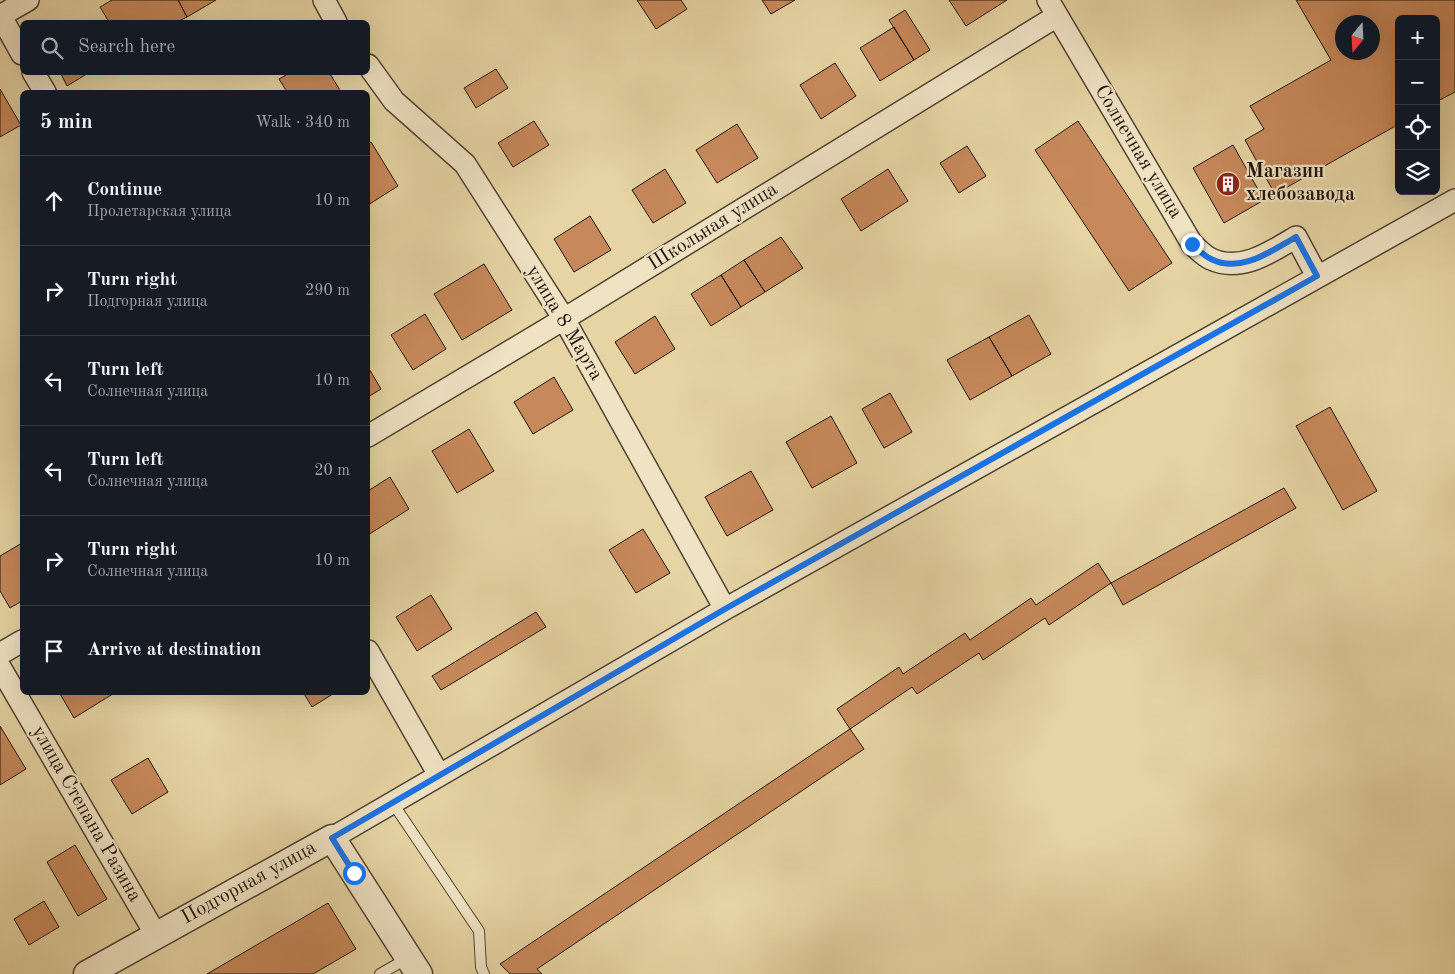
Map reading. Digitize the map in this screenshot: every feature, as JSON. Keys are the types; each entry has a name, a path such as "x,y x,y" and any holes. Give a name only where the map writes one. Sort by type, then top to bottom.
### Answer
{"street":[{"path":"20,51 0,16 28,0"},
{"path":"324,0 335,20"},
{"name":"Солнечная улица","path":"1053,8 1192,244 1210,259 1230,264 1254,260 1296,237 1317,276"},
{"name":"Школьная улица","path":"370,435 564,319 1053,8"},
{"name":"улица 8 Марта","path":"370,68 394,101 465,164 564,319 725,609"},
{"path":"35,75 44,90"},
{"name":"Подгорная улица","path":"87,974 332,838 725,609 1455,200"},
{"path":"0,654 20,642"},
{"path":"370,654 439,775"},
{"name":"улица Степана Разина","path":"0,667 156,935"},
{"path":"332,838 414,966"}],"lane":[{"path":"392,802 479,931 481,967 484,974"},
{"path":"380,974 414,966"}],"building":[{"path":"112,0 178,0 187,17 181,20 108,20 100,7"},
{"path":"178,0 216,0 187,17"},
{"path":"637,0 681,0 687,9 656,29"},
{"path":"762,0 795,0 771,14"},
{"path":"949,0 1007,0 966,26"},
{"path":"1296,0 1455,0 1455,92 1440,100 1440,15 1395,15 1395,126 1275,194 1245,140 1264,129 1250,106 1331,60"},
{"path":"905,10 930,50 914,60 889,20"},
{"path":"894,27 914,60 880,81 860,48"},
{"path":"835,63 856,96 821,119 800,85"},
{"path":"496,69 508,88 476,108 464,88"},
{"path":"62,75 85,75 67,86"},
{"path":"286,75 331,75 340,90 286,90 279,79"},
{"path":"0,89 20,126 0,137"},
{"path":"534,121 549,145 513,167 498,143"},
{"path":"1078,121 1172,263 1129,291 1035,150"},
{"path":"737,124 758,158 717,183 696,150"},
{"path":"370,143 398,186 370,204"},
{"name":"Магазин хлебозавода","path":"1233,145 1264,200 1224,223 1193,168"},
{"path":"967,146 986,176 959,193 940,163"},
{"path":"665,169 686,203 653,223 632,190"},
{"path":"888,169 908,201 861,231 841,199"},
{"path":"590,216 611,250 574,272 554,239"},
{"path":"781,237 803,268 765,292 744,260"},
{"path":"744,260 765,292 741,307 721,275"},
{"path":"484,264 512,310 462,340 434,294"},
{"path":"721,275 741,307 711,326 691,294"},
{"path":"425,314 446,349 413,370 391,335"},
{"path":"1029,315 1051,354 1012,376 989,337"},
{"path":"655,316 675,349 635,374 615,342"},
{"path":"989,337 1012,376 970,400 947,360"},
{"path":"370,370 381,389 370,396"},
{"path":"554,377 573,410 533,434 514,402"},
{"path":"890,393 912,432 884,448 862,409"},
{"path":"1330,407 1377,491 1343,510 1296,426"},
{"path":"831,416 857,463 812,488 786,442"},
{"path":"469,429 494,471 457,493 432,451"},
{"path":"751,471 773,510 727,536 705,497"},
{"path":"390,477 409,509 370,534 370,490"},
{"path":"1284,488 1296,508 1123,605 1111,583"},
{"path":"643,529 670,573 636,593 609,550"},
{"path":"20,544 20,602 10,608 0,591 0,556"},
{"path":"1098,563 1111,583 1049,625 1045,618 983,660 979,653 917,694 912,687 850,729 837,709 899,667 903,674 965,633 970,640 1031,598 1036,605"},
{"path":"431,595 452,629 417,651 396,617"},
{"path":"536,612 546,627 441,690 432,676"},
{"path":"61,695 111,695 74,718"},
{"path":"305,695 331,695 312,707"},
{"path":"0,726 26,769 0,785"},
{"path":"850,729 864,749 537,969 542,974 510,974 500,964"},
{"path":"148,758 168,792 132,814 111,780"},
{"path":"75,845 107,899 78,916 47,862"},
{"path":"44,901 59,927 29,945 14,919"},
{"path":"328,903 356,949 313,974 207,974"}],"place":[{"name":"Магазин хлебозавода","path":"1228,184"}],"route":[{"path":"354,873 332,838 725,609 1317,276 1296,237 1254,260 1230,264 1210,259 1192,244"}]}
